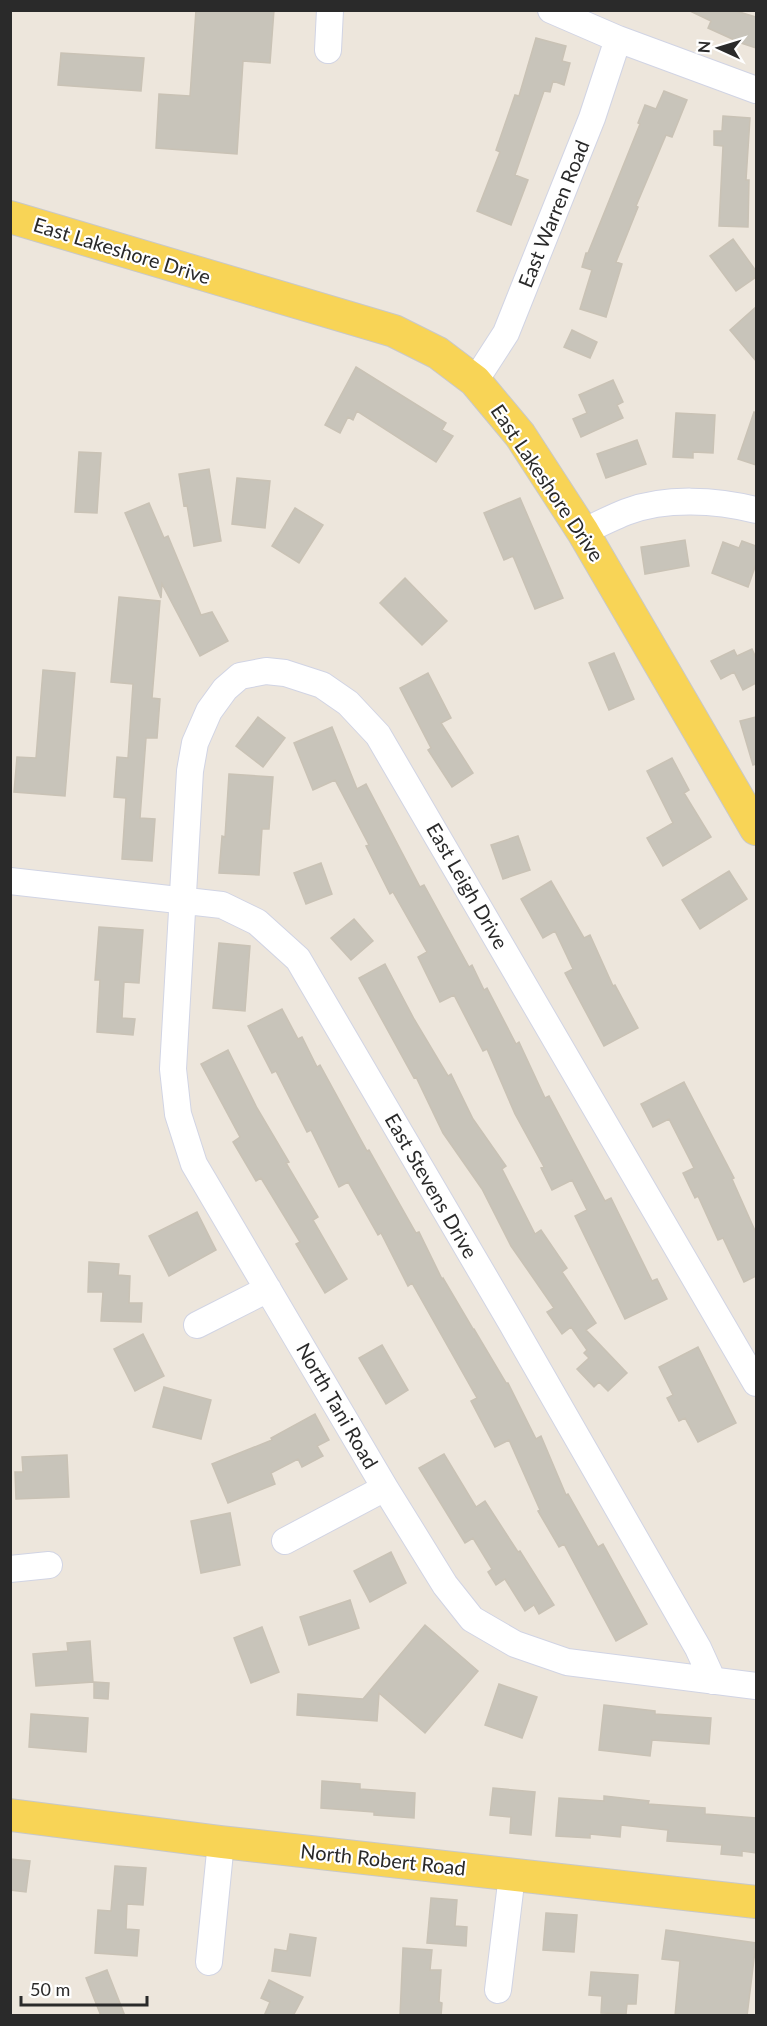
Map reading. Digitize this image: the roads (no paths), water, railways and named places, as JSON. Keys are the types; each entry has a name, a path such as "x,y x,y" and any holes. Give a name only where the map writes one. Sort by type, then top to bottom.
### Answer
{"main road":[{"name":"East Lakeshore Drive","path":"10,217 394,331 438,353 475,381 520,435 583,532 749,798 756,829"},
{"name":"North Robert Road","path":"10,1815 221,1842 756,1902"}],"street":[{"path":"328,50 330,10"},
{"path":"551,10 618,39 756,90"},
{"name":"East Warren Road","path":"475,381 506,333 592,118 618,39"},
{"path":"583,532 627,511 660,504 730,503 756,510"},
{"name":"East Leigh Drive","path":"182,900 190,771 195,743 209,711 225,689 240,676 266,671 285,673 322,685 348,703 378,735 756,1383"},
{"name":"East Stevens Drive","path":"10,880 222,905 257,922 298,959 698,1648 713,1682"},
{"name":"North Tani Road","path":"182,900 173,1069 178,1114 194,1164 385,1488 445,1585 472,1619 515,1644 567,1662 756,1686"},
{"path":"196,1325 268,1289"},
{"path":"285,1541 385,1488"},
{"path":"10,1569 49,1565"},
{"path":"209,1962 221,1842"},
{"path":"498,1990 512,1875"}]}
